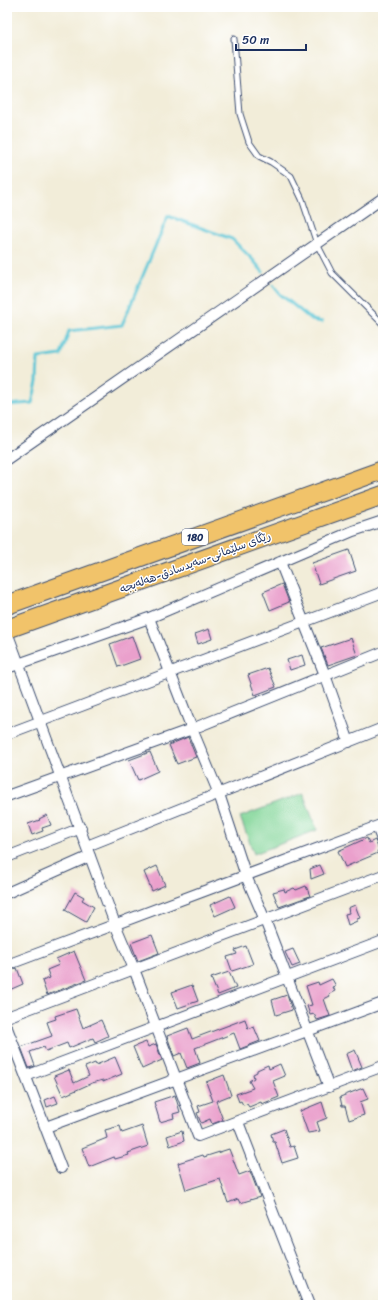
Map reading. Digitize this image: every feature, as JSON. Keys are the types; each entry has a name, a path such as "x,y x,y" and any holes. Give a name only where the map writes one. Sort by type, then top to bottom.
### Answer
{"highway":[{"name":"رێگای سلێمانی-سەیدسادق-هەلەبجە","path":"7,605 383,470"},
{"name":"رێگای سلێمانی-سەیدسادق-هەلەبجە","path":"7,630 383,495"},
{"path":"160,550 166,572"}],"street":[{"path":"7,459 383,198"},
{"path":"7,668 149,618 353,531 383,521"},
{"path":"280,562 325,675 349,742"},
{"path":"7,734 383,592"},
{"path":"149,618 219,794 246,876 265,920 329,1087"},
{"path":"7,630 115,924 134,969 198,1136 383,1066"},
{"path":"7,796 192,729 383,652"},
{"path":"87,846 383,728"},
{"path":"7,965 380,825 383,842"},
{"path":"7,857 81,828"},
{"path":"7,893 90,856"},
{"path":"7,1017 383,875"},
{"path":"26,1076 383,941"},
{"path":"46,1127 383,1003"},
{"path":"7,1028 61,1168"},
{"path":"238,1122 309,1305"}],"lane":[{"path":"234,39 240,114 249,142 259,156 271,162 291,176 302,199 317,244 332,273 383,324"}],"green space":[{"path":"303,793 317,830 254,854 240,817"}],"building":[{"path":"349,550 356,571 319,584 312,563"},
{"path":"282,584 289,602 270,610 263,592"},
{"path":"209,629 212,639 198,644 195,634"},
{"path":"132,636 140,659 118,667 110,644"},
{"path":"351,638 357,655 328,665 321,648"},
{"path":"302,655 305,665 290,670 287,660"},
{"path":"268,668 276,687 255,695 248,675"},
{"path":"188,737 196,757 177,764 169,745"},
{"path":"150,752 158,771 138,780 129,760"},
{"path":"47,815 51,825 42,828 43,831 32,835 28,824 40,820 39,819"},
{"path":"367,838 369,843 375,840 379,850 377,851 378,853 345,867 338,851"},
{"path":"320,865 324,874 311,879 310,869"},
{"path":"157,866 165,885 152,891 144,872"},
{"path":"306,886 310,896 279,907 273,892 284,889 285,892 294,888 296,890"},
{"path":"75,892 84,897 82,900 94,907 86,922 65,910"},
{"path":"230,896 235,907 215,916 210,905"},
{"path":"355,905 360,918 348,925 345,914 349,913 348,908"},
{"path":"152,935 159,953 138,961 131,943"},
{"path":"246,946 253,964 232,971 227,957 237,954 235,950"},
{"path":"293,949 300,964 292,967 285,952"},
{"path":"74,951 86,980 47,995 42,981 50,978 47,970 59,965 56,959"},
{"path":"17,968 23,984 7,991 7,972"},
{"path":"229,972 236,988 218,995 211,978"},
{"path":"332,979 336,986 333,987 335,991 324,999 330,1016 317,1020 314,1014 310,1015 307,1006 312,1005 306,986 318,982 319,985"},
{"path":"192,985 198,1001 178,1008 172,992"},
{"path":"287,995 292,1010 276,1015 272,1000"},
{"path":"76,1009 83,1028 101,1020 108,1036 95,1042 93,1038 69,1048 67,1043 46,1051 44,1047 30,1052 35,1066 29,1068 21,1047 52,1036 47,1022 56,1019 55,1016"},
{"path":"245,1019 248,1029 254,1027 260,1041 240,1049 234,1033 195,1048 200,1063 187,1068 181,1053 174,1056 167,1036 188,1028 192,1039"},
{"path":"146,1042 148,1047 156,1044 162,1060 142,1069 133,1047"},
{"path":"355,1050 362,1067 352,1071 346,1054"},
{"path":"115,1057 122,1074 103,1082 103,1080 92,1083 63,1096 54,1076 69,1070 74,1083 89,1076 85,1067 95,1063 96,1065"},
{"path":"280,1064 285,1076 273,1081 279,1097 262,1104 261,1102 249,1107 247,1104 243,1105 241,1101 239,1102 236,1094 253,1088 249,1081 254,1078 253,1074 257,1072 257,1070 268,1065 269,1069"},
{"path":"224,1075 231,1095 216,1101 223,1120 212,1124 210,1119 201,1123 197,1113 200,1112 198,1106 213,1101 206,1082"},
{"path":"363,1088 368,1099 360,1102 364,1115 349,1120 345,1106 342,1106 340,1097"},
{"path":"175,1095 180,1112 173,1114 174,1118 160,1122 154,1102"},
{"path":"55,1096 58,1103 47,1107 45,1100"},
{"path":"322,1102 327,1118 317,1122 320,1131 308,1133 300,1111"},
{"path":"120,1126 122,1133 142,1126 148,1146 128,1153 129,1155 115,1159 114,1157 89,1167 82,1148 107,1138 105,1130"},
{"path":"284,1129 290,1147 294,1146 298,1158 282,1163 271,1134"},
{"path":"182,1131 184,1141 170,1146 167,1136"},
{"path":"229,1149 239,1175 250,1171 260,1197 240,1203 238,1199 228,1203 220,1179 186,1190 178,1163"}],"waterway":[{"path":"7,405 32,403 37,382 38,358 61,355 69,331 122,325 168,216 232,239 263,272"},
{"path":"273,285 280,294 312,320 322,322"}]}
